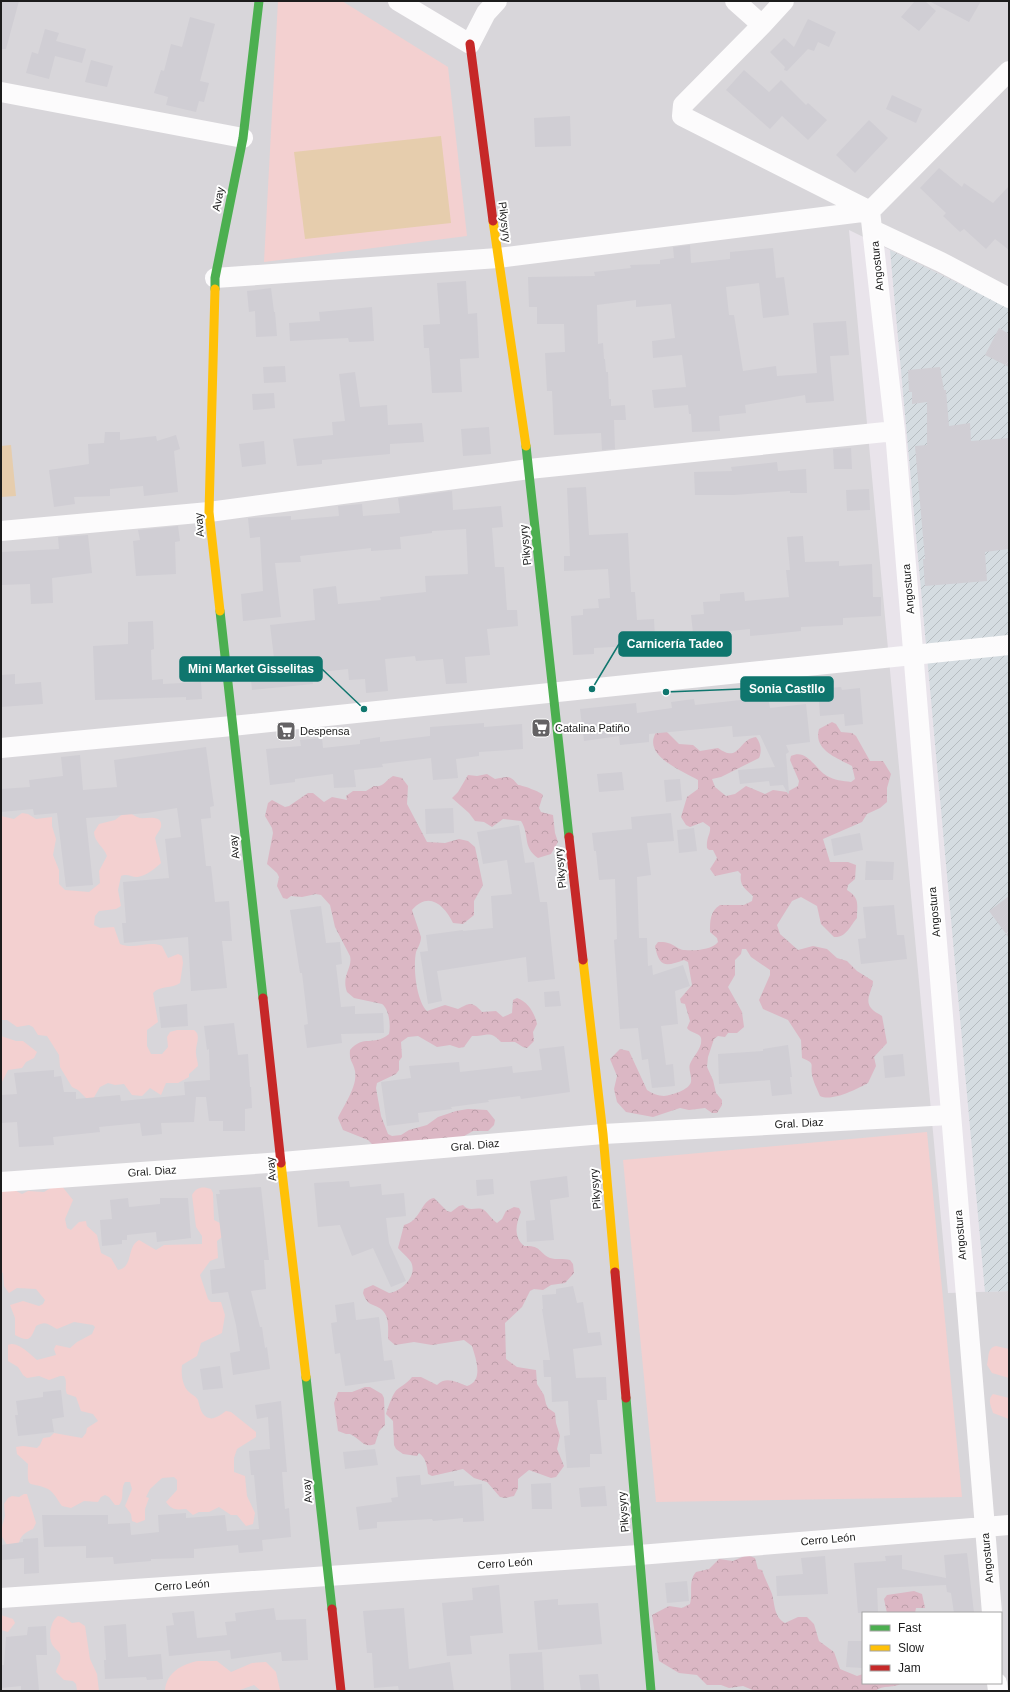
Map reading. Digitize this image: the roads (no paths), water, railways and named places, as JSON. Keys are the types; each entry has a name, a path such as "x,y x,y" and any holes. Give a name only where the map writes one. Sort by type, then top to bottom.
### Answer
{"street":[{"name":"Avay","path":"259,1 243,138 215,278 210,512 232,726 341,1691"},
{"path":"398,1 470,44 486,13 497,1"},
{"path":"735,1 762,25"},
{"path":"784,1 683,105 682,116 872,220 941,262 1009,298"},
{"name":"Pikysyry","path":"470,44 498,258 529,468 552,693 602,1134 651,1691"},
{"path":"215,278 498,258 872,220 1009,71"},
{"path":"1,92 243,138"},
{"name":"Angostura","path":"872,220 895,431 992,1612"},
{"path":"1,531 210,512 529,468 895,431"},
{"path":"1,748 232,726 1009,645"},
{"name":"Gral. Diaz","path":"1,1182 282,1162 602,1134 950,1115"},
{"name":"Cerro León","path":"1,1598 639,1555 1009,1525"}],"place":[{"name":"Carnicería Tadeo","path":"592,689"},
{"name":"Sonia Castllo","path":"666,692"},
{"name":"Mini Market Gisselitas","path":"364,709"},
{"name":"Catalina Patiño","path":"541,728"},
{"name":"Despensa","path":"286,731"}]}
